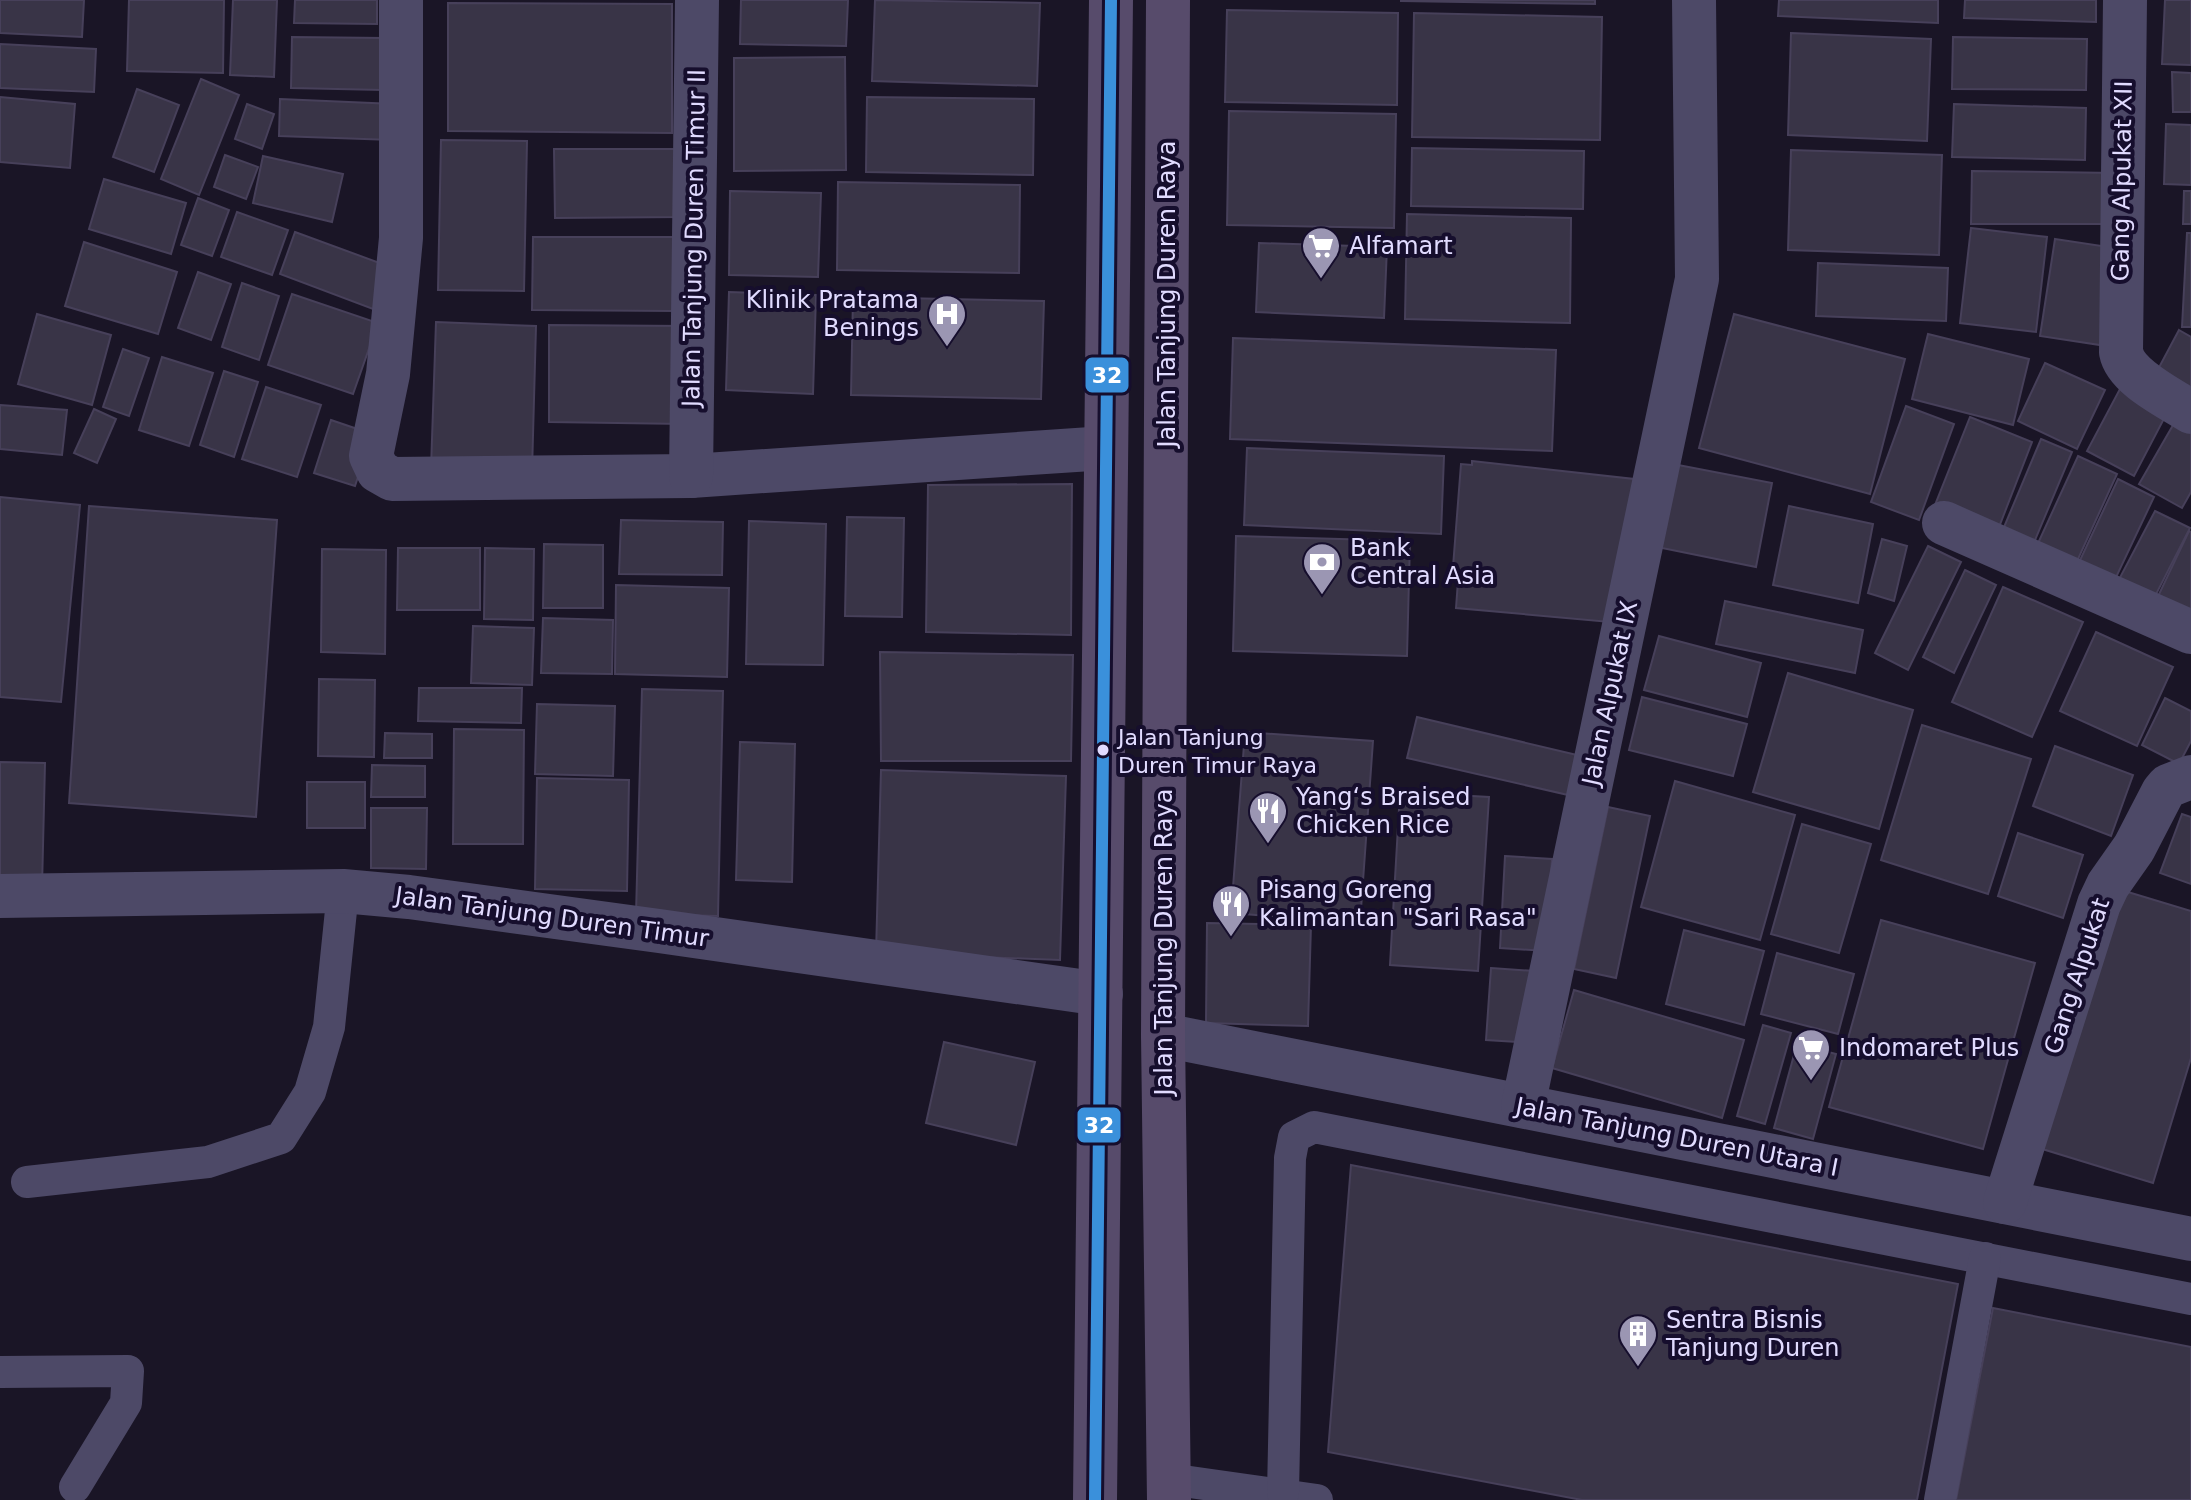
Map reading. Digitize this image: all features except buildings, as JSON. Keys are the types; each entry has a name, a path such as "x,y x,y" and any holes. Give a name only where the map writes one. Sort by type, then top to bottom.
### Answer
{"main road":[{"path":"1095,1500 1111,0"},
{"name":"Jalan Tanjung Duren Raya","path":"1168,0 1163,1035 1169,1490"}],"street":[{"path":"401,0 401,238 388,374 371,456 378,471 392,479 691,476 1106,448"},
{"name":"Jalan Tanjung Duren Timur II","path":"691,476 697,0"},
{"name":"Jalan Alpukat IX","path":"1523,1106 1697,279 1694,0"},
{"name":"Gang Alpukat XII","path":"2125,0 2122,361 2133,374 2191,412"},
{"path":"1944,523 2191,632"},
{"name":"Gang Alpukat","path":"2005,1202 2099,904 2108,885 2134,848 2163,792 2168,786 2191,777"},
{"name":"Jalan Tanjung Duren Timur","path":"0,896 343,891 628,926 1101,994"},
{"name":"Jalan Tanjung Duren Utara I","path":"1163,1035 2191,1239"}],"lane":[{"path":"27,1182 208,1162 281,1138 310,1092 329,1027 343,891"},
{"path":"1283,1493 1290,1158 1294,1137 1314,1127 2191,1299"},
{"path":"1940,1500 1985,1258"},
{"path":"0,1372 128,1371 126,1403 75,1487"},
{"path":"1169,1490 1283,1493 1317,1500"}],"transit line":[{"name":"32","path":"1095,1500 1111,0"}],"place":[{"name":"Alfamart","path":"1321,280"},
{"name":"Klinik Pratama Benings","path":"947,348"},
{"name":"Bank Central Asia","path":"1322,596"},
{"name":"Jalan Tanjung Duren Timur Raya","path":"1103,750"},
{"name":"Yang‘s Braised Chicken Rice","path":"1268,845"},
{"name":"Pisang Goreng Kalimantan \"Sari Rasa\"","path":"1231,938"},
{"name":"Indomaret Plus","path":"1811,1082"},
{"name":"Sentra Bisnis Tanjung Duren","path":"1638,1368"}]}
